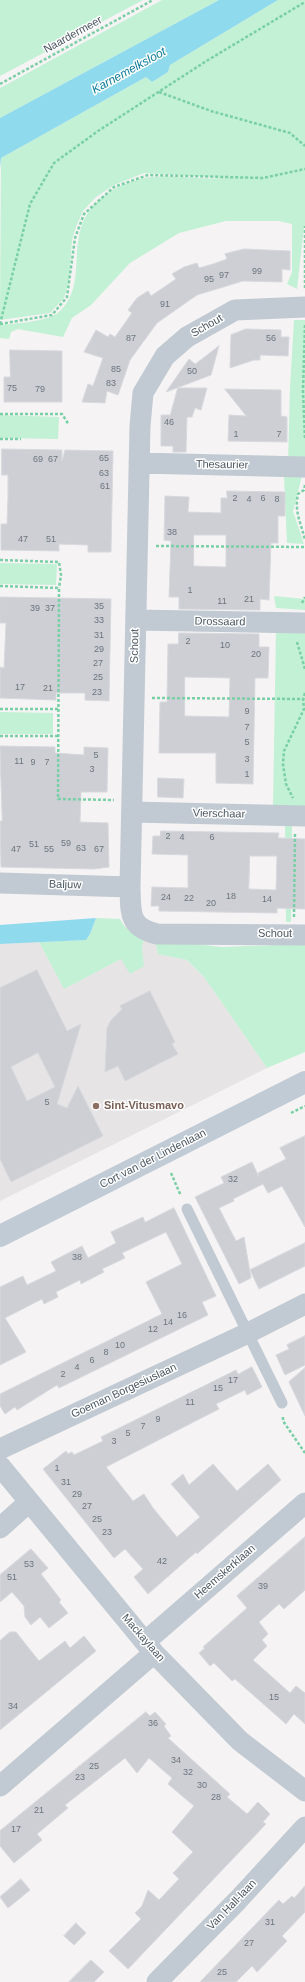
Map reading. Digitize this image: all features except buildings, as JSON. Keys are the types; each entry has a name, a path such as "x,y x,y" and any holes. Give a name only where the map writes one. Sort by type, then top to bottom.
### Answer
{"main road":[{"name":"Cort van der Lindenlaan","path":"0,1236 305,1082"}],"street":[{"name":"Schout","path":"305,307 235,310 188,337 165,356 144,393 140,426 130,887 131,909 134,921 144,930 157,934 305,935"},
{"name":"Thesaurier","path":"139,463 305,467"},
{"name":"Drossaard","path":"136,620 305,623"},
{"name":"Vierschaar","path":"132,806 305,816"},
{"name":"Baljuw","path":"0,883 130,887"},
{"name":"Goeman Borgesiuslaan","path":"0,1449 248,1333 305,1304"},
{"name":"Mackaylaan","path":"0,1466 150,1647 240,1741 305,1791"},
{"path":"0,1528 29,1502"},
{"name":"Heemskerklaan","path":"0,1786 305,1503"},
{"name":"Van Hall-laan","path":"157,1982 238,1900 305,1827"}],"lane":[{"path":"188,1209 282,1403"}],"path":[{"name":"Naardermeer","path":"0,84 153,0"},
{"path":"305,2 158,92 54,163 30,204 0,324 52,315 67,297 75,238 84,214 114,187 148,175 263,178 305,169"},
{"path":"158,92 212,111 290,133 305,146"},
{"path":"305,226 305,291"},
{"path":"305,321 303,391 305,439"},
{"path":"0,414 62,414 69,426"},
{"path":"0,439 22,439"},
{"path":"305,480 304,490 298,494 296,504 298,518 305,540"},
{"path":"138,545 305,547"},
{"path":"0,560 59,562 61,575 59,588 60,709 58,736 58,800 132,806"},
{"path":"0,586 59,588"},
{"path":"134,697 304,700 305,693"},
{"path":"0,709 60,709"},
{"path":"0,736 58,736"},
{"path":"171,1173 188,1209"},
{"path":"282,1403 283,1421 305,1453"}],"shaded area":[{"name":"Sint-Vitusmavo","path":"144,938 155,939 158,954 187,960 204,977 267,1068 0,1201 0,944 39,942 64,989 142,948"}],"green space":[{"path":"0,0 143,0 0,76"},
{"path":"162,0 219,0 0,118 0,88"},
{"path":"278,0 305,0 305,228 304,227 297,289 287,284 292,272 292,224 279,221 226,221 179,233 130,263 91,305 72,318 63,337 18,329 11,332 9,339 0,338 0,325 31,322 48,318 59,312 69,300 74,286 78,240 82,225 90,210 112,190 131,182 149,177 226,178 144,173 114,185 96,197 83,211 72,240 69,282 64,298 50,313 0,320 1,158 146,77 152,82 168,72 170,65"},
{"path":"294,320 305,320 305,464 288,465 290,387"},
{"path":"0,415 59,417 58,439 0,438"},
{"path":"284,476 302,476 293,511 304,544 287,543"},
{"path":"0,563 57,564 56,585 0,584"},
{"path":"274,596 305,599 305,610 276,608"},
{"path":"276,631 305,631 305,810 273,805"},
{"path":"0,712 53,713 53,734 0,734"},
{"path":"285,825 292,825 291,922 286,922"},
{"path":"96,918 120,919 127,929 144,938 142,948 144,966 130,974 121,959 64,989 39,942 86,940"},
{"path":"155,939 221,947 305,944 305,1052 267,1068 204,977 187,960 158,954"}],"water":[{"name":"Karnemelksloot","path":"219,0 278,0 170,65 168,72 152,82 146,77 1,158 0,169 0,118"},
{"path":"96,918 86,940 0,944 0,925"}],"place":[{"name":"Sint-Vitusmavo","path":"96,1106"}]}
